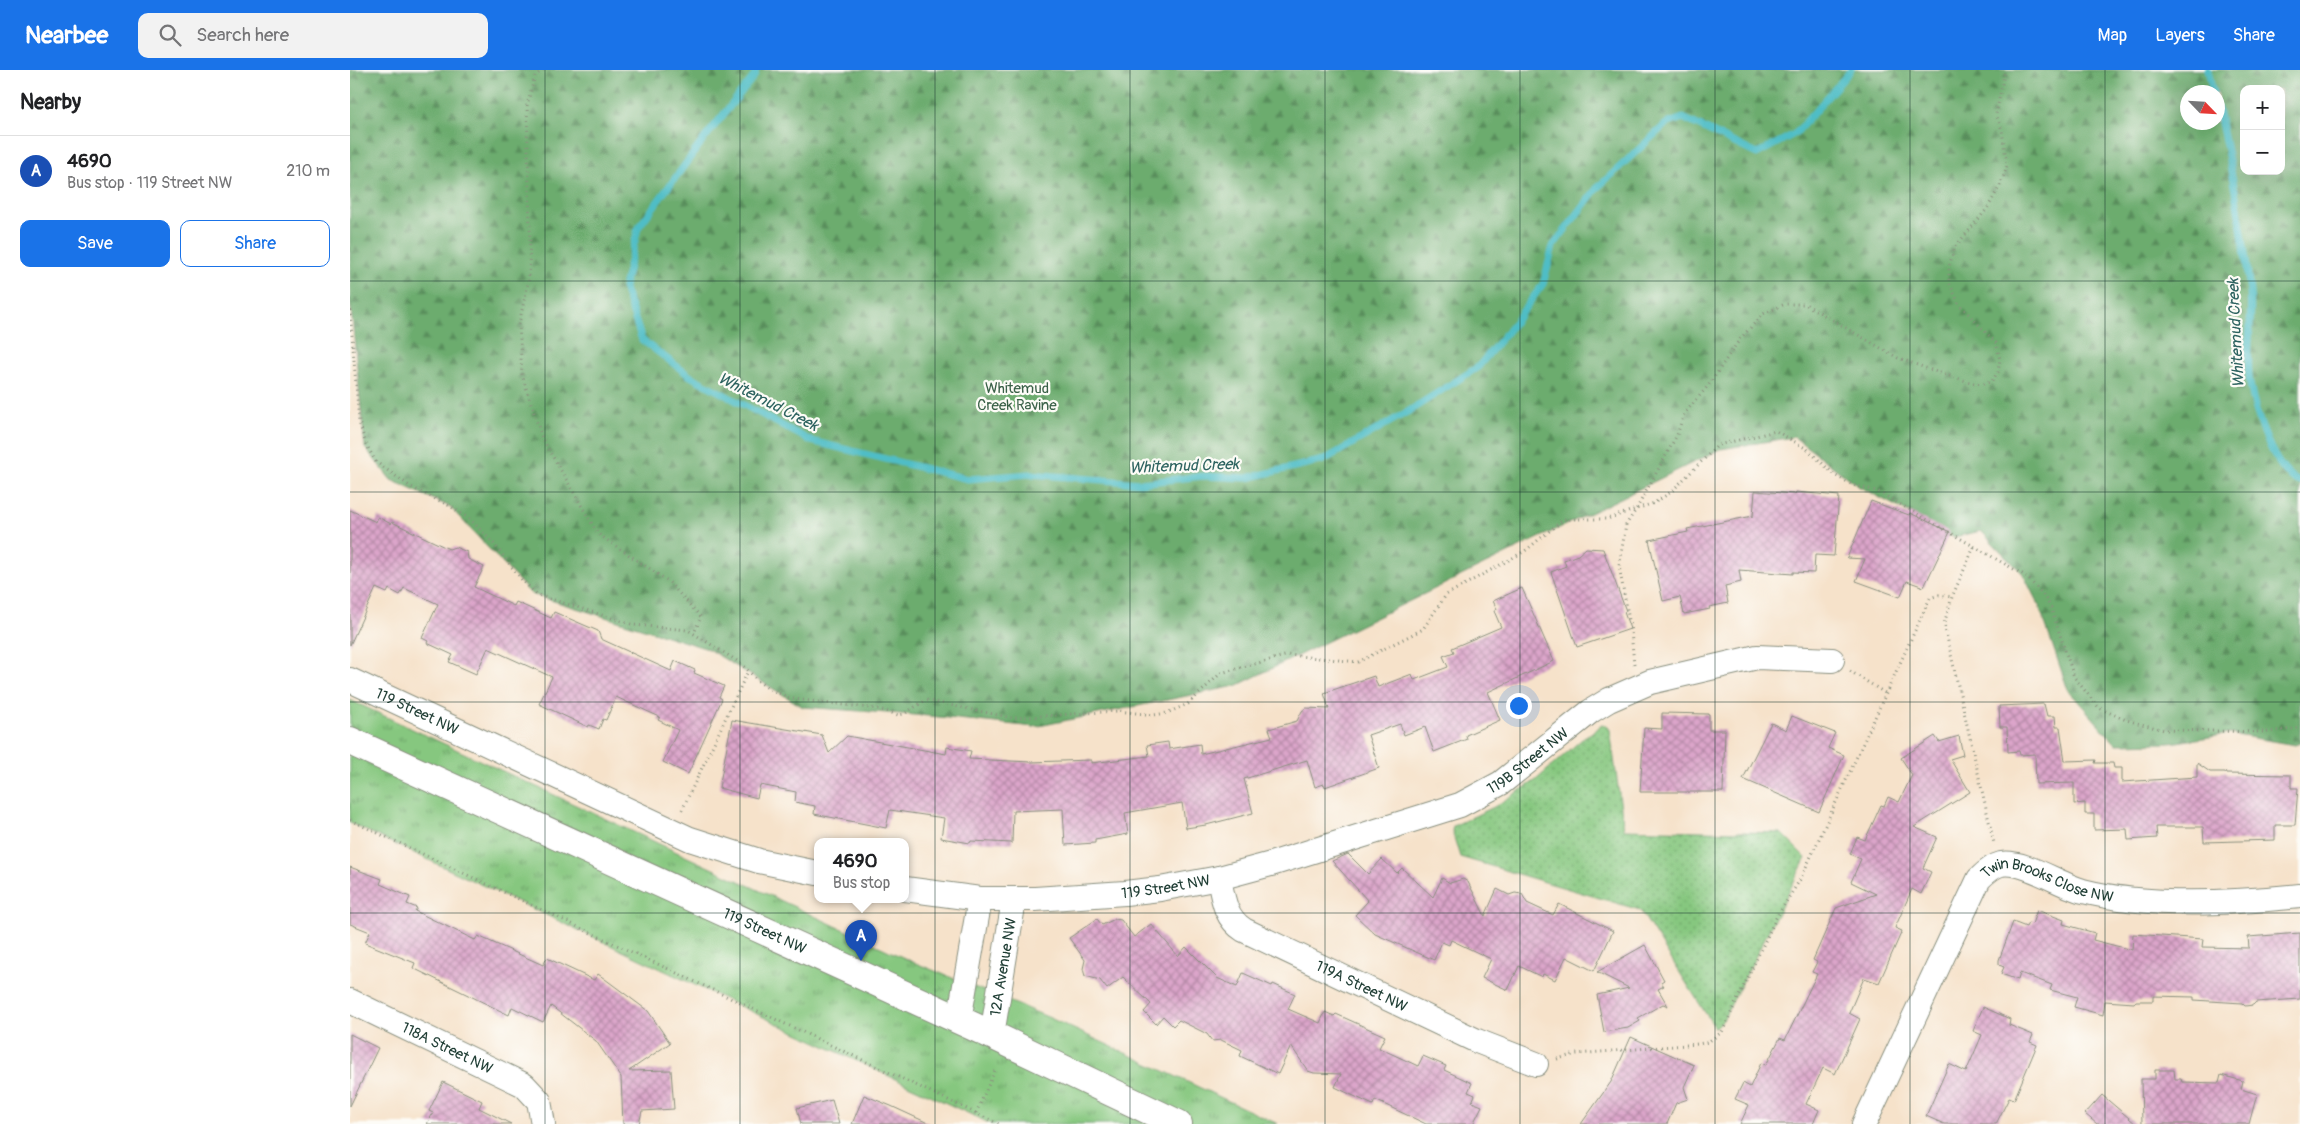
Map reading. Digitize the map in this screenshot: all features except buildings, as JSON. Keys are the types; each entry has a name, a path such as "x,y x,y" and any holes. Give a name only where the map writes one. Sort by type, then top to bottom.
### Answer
{"street":[{"name":"119B Street NW","path":"1219,878 1271,864 1460,805 1501,783 1591,711 1609,700 1650,682 1757,657 1832,660"},
{"name":"119 Street NW","path":"350,680 690,839 760,861 814,872"},
{"name":"119 Street NW","path":"350,741 992,1035 1178,1124"},
{"name":"Twin Brooks Close NW","path":"1864,1124 1979,879 1999,864 2020,866 2083,891 2136,899 2217,902 2300,896"},
{"name":"119 Street NW","path":"909,890 980,899 1014,900 1125,893 1219,878"},
{"name":"119A Street NW","path":"1219,878 1227,912 1236,925 1244,930 1477,1041 1536,1064"},
{"path":"959,1020 980,899"},
{"name":"12A Avenue NW","path":"992,1035 1014,900"},
{"name":"118A Street NW","path":"350,1001 524,1085 539,1101 543,1124"}],"path":[{"path":"543,70 535,76 527,106 530,230 529,278 518,324 522,375 542,438 598,534 668,582 701,617 694,633"},
{"path":"1634,665 1631,630 1619,566 1626,525 1677,435 1684,414 1708,386 1740,339 1763,314 1785,304 1806,304 1906,360 1973,383 1985,384 1992,382 1998,372 2000,359 1996,343 1959,304 1949,282 1949,266 1955,247 1987,209 2001,184 2007,166 2002,130 1996,114 2005,70"},
{"path":"350,310 359,422 366,444 376,462 412,487 450,506 471,520 494,544 522,580 538,595 634,625 683,629 694,633 742,664 769,689 793,699 879,709 898,715 904,714 926,700 1012,718 1118,711 1154,715 1167,713 1188,704 1222,673 1288,655 1358,662 1423,629 1446,595 1525,551 1564,519 1607,519 1654,503 1671,492 1718,445 1776,431 1807,448 1836,476 1853,485 1877,491 1902,507 1920,514 1974,548 2026,576 2044,596 2051,608 2074,677 2099,708 2132,722 2164,730 2267,732 2300,728"},
{"path":"1974,548 1952,597 1944,624 1999,864"},
{"path":"1536,1064 1576,1054 1698,1044 1708,1042 1722,1032 1776,918 1801,878 1930,598 1939,595 1952,597"},
{"path":"1832,660 1885,693"},
{"path":"679,816 748,671"},
{"path":"350,820 999,1124"},
{"path":"976,1113 996,1068"}],"green space":[{"name":"Whitemud Creek Ravine","path":"350,70 2300,70 2300,743 2295,745 2230,734 2170,743 2116,744 2068,690 2039,606 2023,574 1981,531 1954,537 1858,486 1794,437 1721,449 1236,686 1034,727 929,716 803,707 708,649 531,594 450,507 391,480 365,448 350,298"},
{"path":"350,700 913,962 1050,1018 1278,1124 991,1124 350,823"},
{"path":"1602,725 1607,725 1610,730 1624,829 1781,833 1806,858 1723,1020 1715,1028 1640,910 1460,857 1452,831 1453,826 1494,807 1535,781 1581,740"}],"waterway":[{"name":"Whitemud Creek","path":"756,70 755,75 704,139 638,228 624,287 642,340 690,376 811,441 968,479 1030,474 1140,483 1203,476 1247,478 1324,460 1409,411 1478,367 1543,284 1553,246 1597,188 1666,124 1683,118 1757,154 1796,133 1851,70"},
{"name":"Whitemud Creek","path":"2208,70 2211,85"},
{"name":"Whitemud Creek","path":"2223,130 2237,200 2250,292 2251,315 2248,361 2252,396 2261,424 2274,454 2290,476 2300,482"}],"place":[{"name":"4690","path":"861,961"}]}
